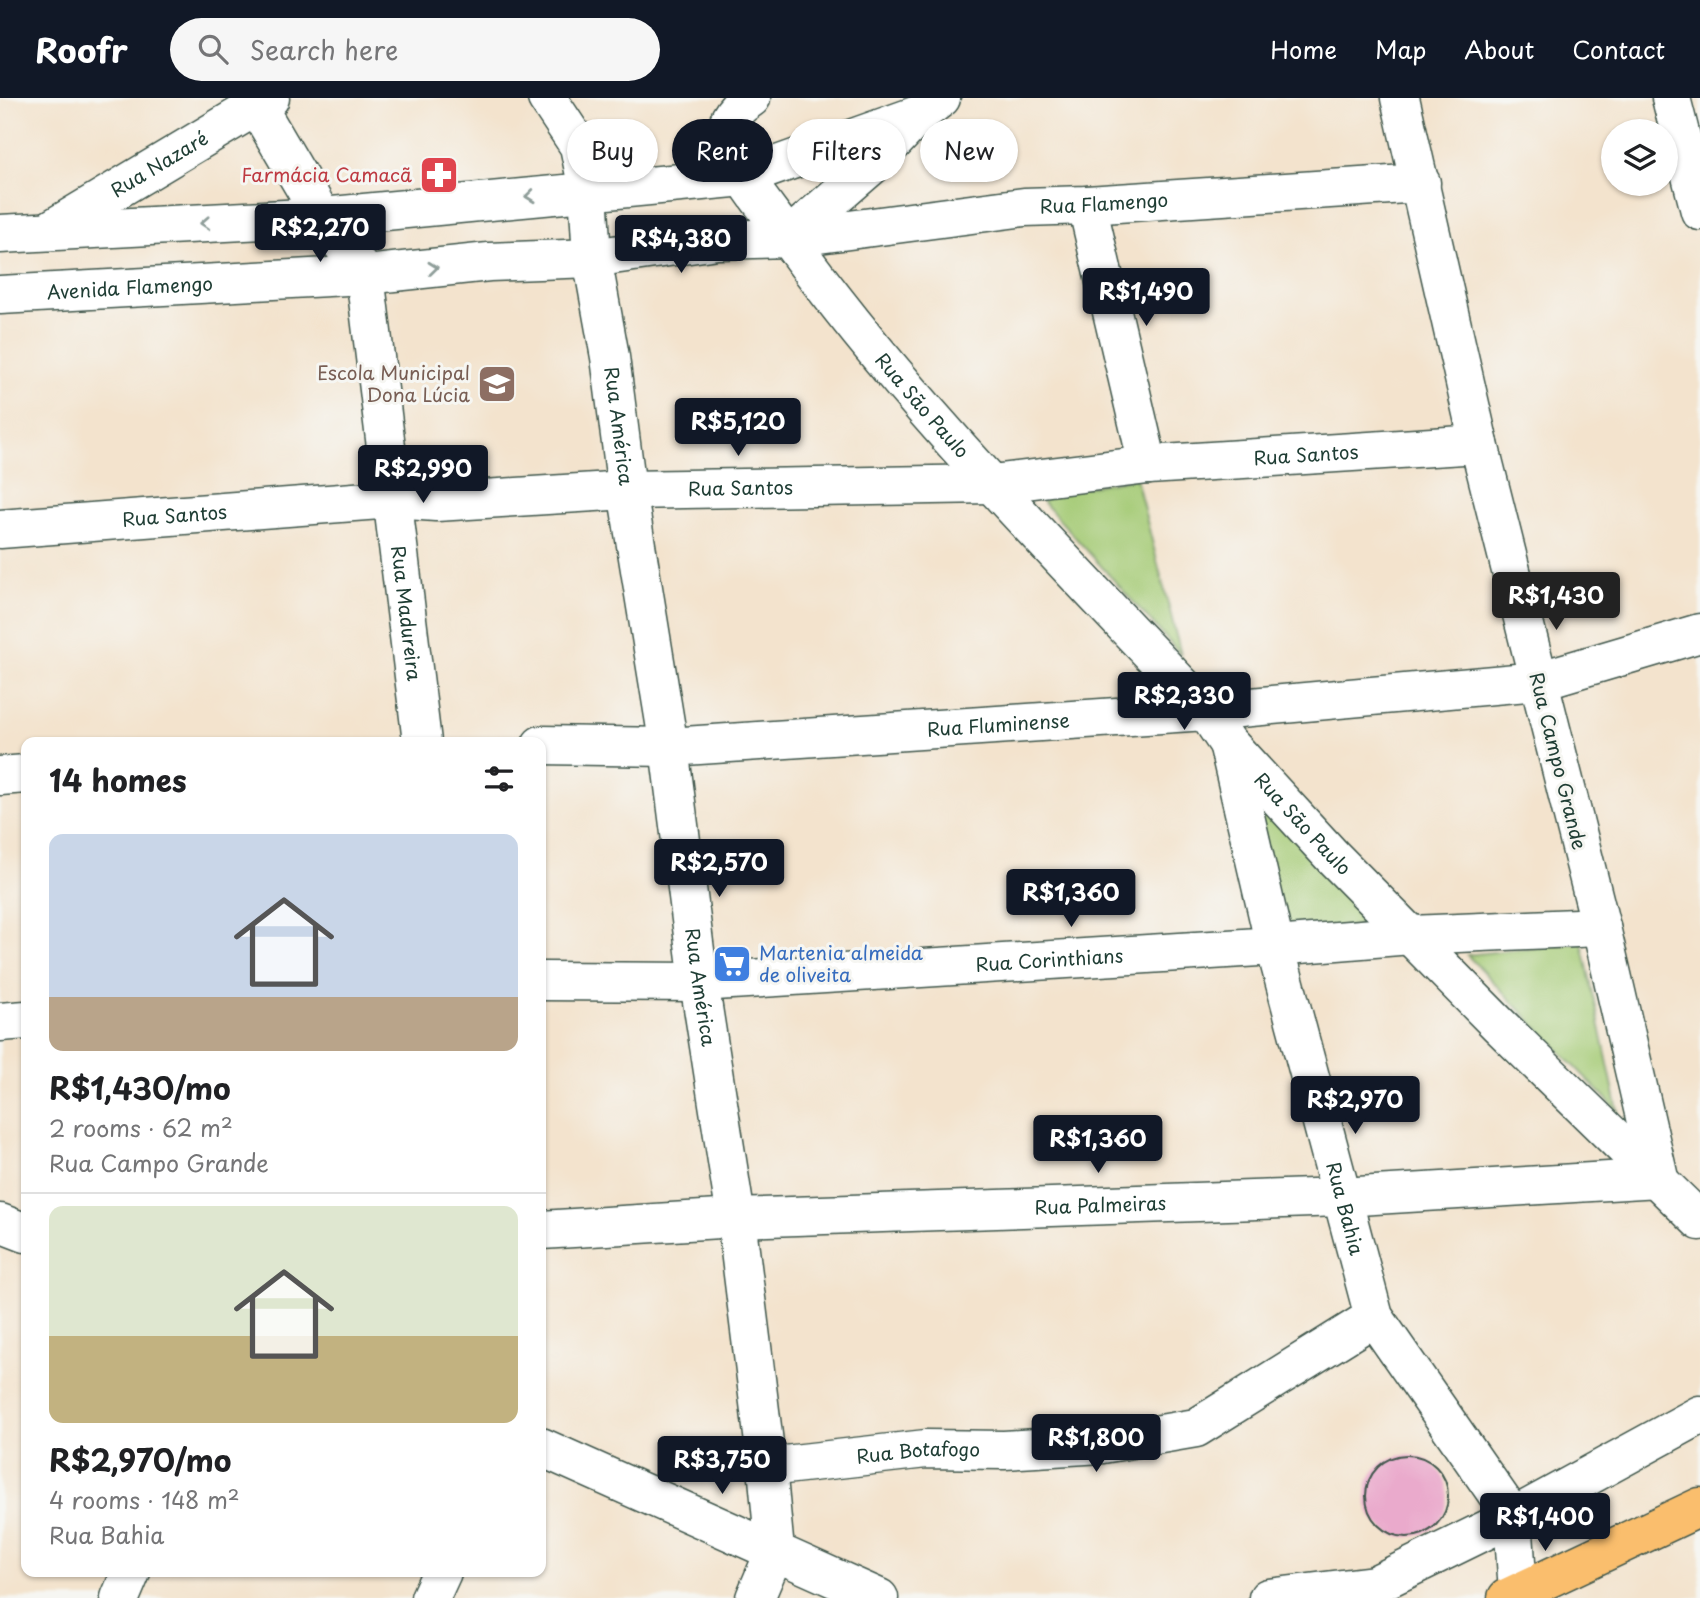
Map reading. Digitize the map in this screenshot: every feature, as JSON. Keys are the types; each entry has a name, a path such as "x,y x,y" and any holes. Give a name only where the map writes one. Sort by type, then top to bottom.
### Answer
{"highway":[{"path":"1512,1596 1700,1507"}],"street":[{"name":"Rua América","path":"547,98 579,146 588,190 592,258 610,357 626,490 669,747 699,982 736,1218 775,1551"},
{"name":"Rua São Paulo","path":"730,119 734,112 751,98"},
{"name":"Rua Campo Grande","path":"1400,98 1479,444 1601,927 1659,1178"},
{"path":"1671,98 1700,211"},
{"path":"260,101 322,217 365,275"},
{"name":"Rua Nazaré","path":"49,230 260,101"},
{"path":"773,166 930,106"},
{"path":"788,238 871,166 930,106"},
{"path":"0,234 322,217 684,182"},
{"name":"Rua São Paulo","path":"748,182 832,299 913,396 1206,711 1227,742 1307,831 1700,1221"},
{"name":"Rua Flamengo","path":"788,238 1024,207 1421,183"},
{"path":"1087,205 1147,465"},
{"name":"Avenida Flamengo","path":"0,295 365,275 489,262 592,258 717,240 788,238"},
{"name":"Rua Madureira","path":"365,275 421,737"},
{"name":"Rua Santos","path":"0,529 393,499 436,502 626,490 992,484 1147,465 1479,444"},
{"name":"Rua Fluminense","path":"546,745 669,747 1206,711 1538,681 1700,633"},
{"name":"Rua Bahia","path":"1227,742 1275,946 1374,1317 1513,1517"},
{"path":"0,776 21,774"},
{"name":"Rua Corinthians","path":"546,981 699,982 1410,935 1601,927"},
{"path":"0,1022 21,1020"},
{"name":"Rua Palmeiras","path":"546,1230 736,1218 1341,1197 1659,1178"},
{"path":"0,1223 21,1231"},
{"name":"Rua Botafogo","path":"767,1467 926,1449 1004,1450 1102,1444 1196,1428 1374,1317"},
{"path":"1268,1598 1374,1585 1513,1517 1700,1415"},
{"path":"546,1449 879,1598"},
{"path":"1512,1596 1513,1517"},
{"path":"754,1598 775,1551"},
{"path":"121,1598 129,1577"},
{"path":"430,1598 440,1577"}],"green space":[{"path":"1136,478 1181,655 1038,496"},
{"path":"1248,783 1377,923 1281,935"},
{"path":"1582,942 1618,1111 1467,955"}],"building":[{"path":"1407,1455 1423,1458 1436,1467 1445,1480 1448,1496 1445,1512 1436,1525 1423,1534 1407,1537 1391,1534 1378,1525 1369,1512 1366,1496 1369,1480 1378,1467 1391,1458"}],"place":[{"name":"Farmácia Camacã","path":"439,175"},
{"name":"Escola Municipal Dona Lúcia","path":"497,384"},
{"name":"Martenia almeida de oliveita","path":"732,964"}]}
